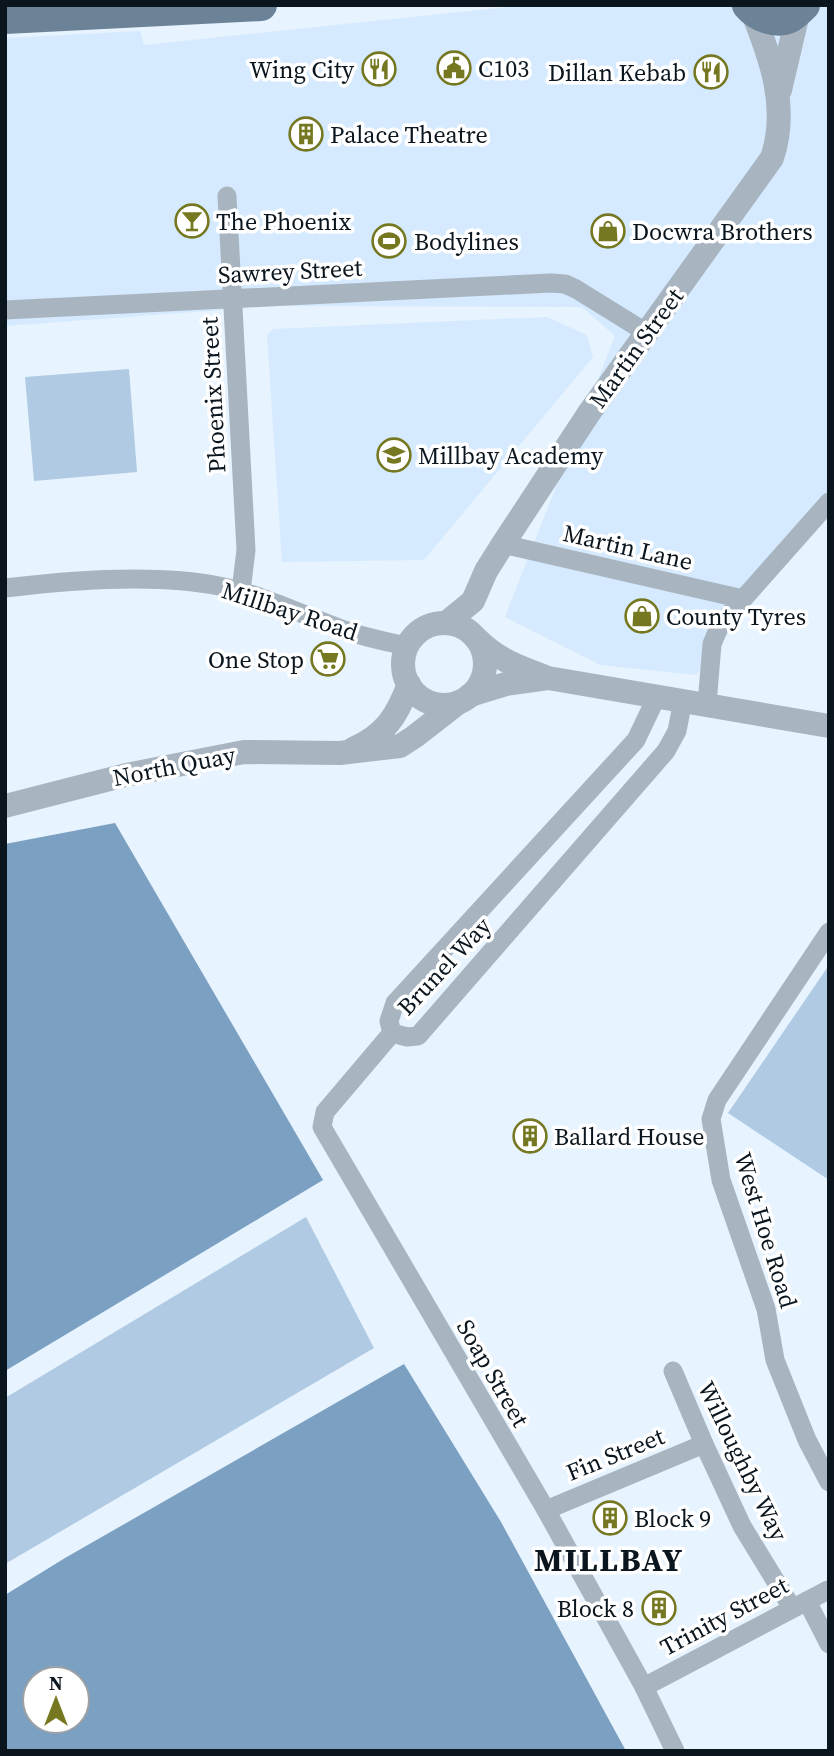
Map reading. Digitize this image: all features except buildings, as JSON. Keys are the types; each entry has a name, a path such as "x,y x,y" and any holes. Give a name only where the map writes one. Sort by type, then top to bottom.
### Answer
{"main road":[{"path":"5,18 261,5"},
{"path":"750,8 772,19 789,18 801,7"}],"street":[{"name":"Martin Street","path":"778,97 801,7"},
{"name":"Martin Street","path":"446,623 474,601 486,571 589,412 772,158 779,138 778,97 772,62 750,8"},
{"name":"Phoenix Street","path":"227,196 246,550 241,591"},
{"name":"Sawrey Street","path":"5,310 558,283 576,289 647,333"},
{"path":"695,702 720,625 829,502"},
{"name":"Martin Lane","path":"503,544 743,599"},
{"name":"Millbay Road","path":"5,588 150,579 197,582 241,591 351,632 407,646"},
{"path":"548,678 506,684 442,704 426,701 408,684 403,659 407,646 423,629 446,623 469,631 490,653 507,663 548,678 829,726"},
{"path":"465,698 478,686 485,663 477,640"},
{"name":"North Quay","path":"346,752 373,738 394,718 400,710 408,684"},
{"name":"Brunel Way","path":"657,696 636,740 395,1003 389,1021 392,1033 407,1037 418,1036 666,751 695,702"},
{"name":"North Quay","path":"5,806 118,776 244,752 346,752 400,746 465,698"},
{"name":"West Hoe Road","path":"829,932 717,1100 711,1119 722,1180 766,1309 775,1360 807,1440 829,1482"},
{"name":"Soap Street","path":"392,1033 325,1112 322,1127 546,1510 644,1687 676,1751"},
{"name":"Willoughby Way","path":"673,1371 742,1526 829,1644"},
{"name":"Fin Street","path":"546,1510 704,1444"},
{"name":"Trinity Street","path":"644,1687 828,1590"}],"shaded area":[{"path":"526,5 829,5 829,507 696,675 601,665 505,617 615,336 582,307 276,306 5,326 5,38 140,31 144,45"},
{"name":"Millbay Academy","path":"547,317 587,335 593,357 424,560 282,562 267,335 273,329"},
{"path":"129,369 137,472 34,481 25,377"},
{"path":"115,823 323,1180 5,1371 5,844"},
{"path":"829,965 829,1180 728,1113"},
{"path":"306,1217 374,1348 5,1564 5,1398"},
{"path":"404,1364 501,1522 626,1751 5,1751 5,1595"}],"place":[{"name":"C103","path":"454,68"},
{"name":"Wing City","path":"379,69"},
{"name":"Dillan Kebab","path":"711,72"},
{"name":"Palace Theatre","path":"306,134"},
{"name":"The Phoenix","path":"192,221"},
{"name":"Docwra Brothers","path":"608,231"},
{"name":"Bodylines","path":"389,241"},
{"name":"Millbay Academy","path":"394,455"},
{"name":"County Tyres","path":"642,616"},
{"name":"One Stop","path":"328,659"},
{"name":"Ballard House","path":"530,1136"},
{"name":"Block 9","path":"610,1518"},
{"name":"Block 8","path":"659,1608"}],"district":[{"name":"MILLBAY","path":"609,1560"}]}
